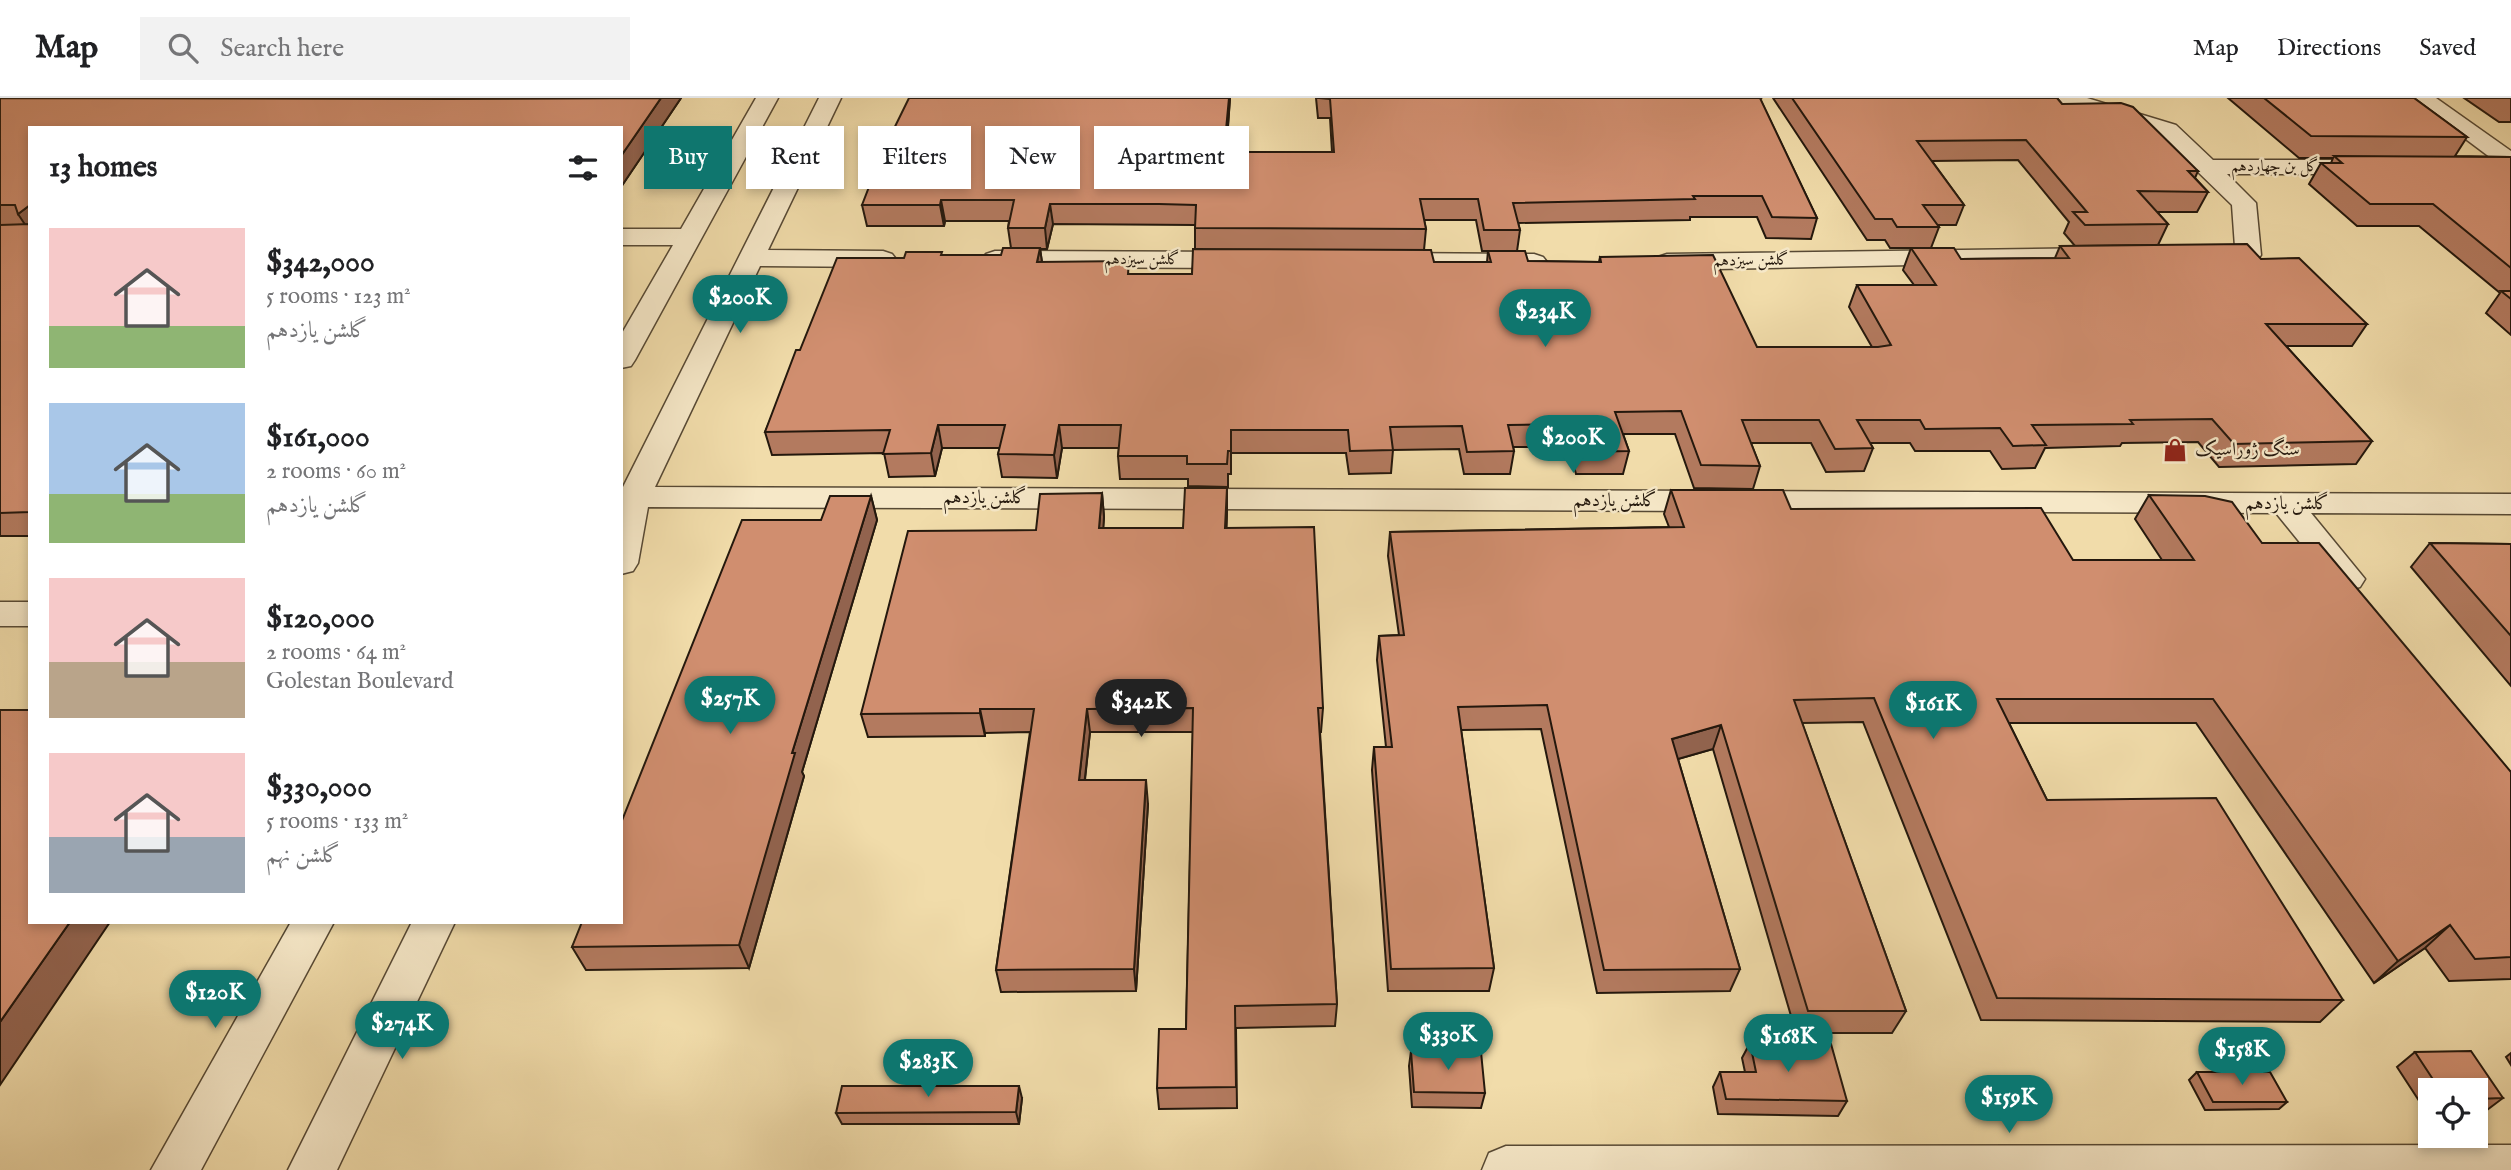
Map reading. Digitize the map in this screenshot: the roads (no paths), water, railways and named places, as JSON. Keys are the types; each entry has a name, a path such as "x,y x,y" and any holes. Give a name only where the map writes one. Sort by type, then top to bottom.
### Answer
{"street":[{"path":"623,356 766,98"},
{"path":"623,553 634,497 830,98"},
{"path":"2065,98 2168,130 2244,203 2248,255 2179,256"},
{"path":"2422,98 2511,162"},
{"name":"گل بن چهاردهم","path":"2207,167 2387,167"},
{"path":"2483,168 2511,168"},
{"path":"623,237 689,237"},
{"name":"گلشن سیزدهم","path":"1639,262 2124,256"},
{"path":"750,258 903,259"},
{"name":"گلشن سیزدهم","path":"972,259 1264,261"},
{"path":"1361,261 1556,262"},
{"name":"گلشن یازدهم","path":"634,497 2511,504"},
{"path":"2286,504 2372,608"},
{"path":"0,614 28,614"},
{"path":"175,1170 312,924"},
{"path":"312,1170 433,924"},
{"path":"1506,1170 2511,1169"}],"place":[{"name":"سنگ ژوراسیک","path":"2175,450"}]}
